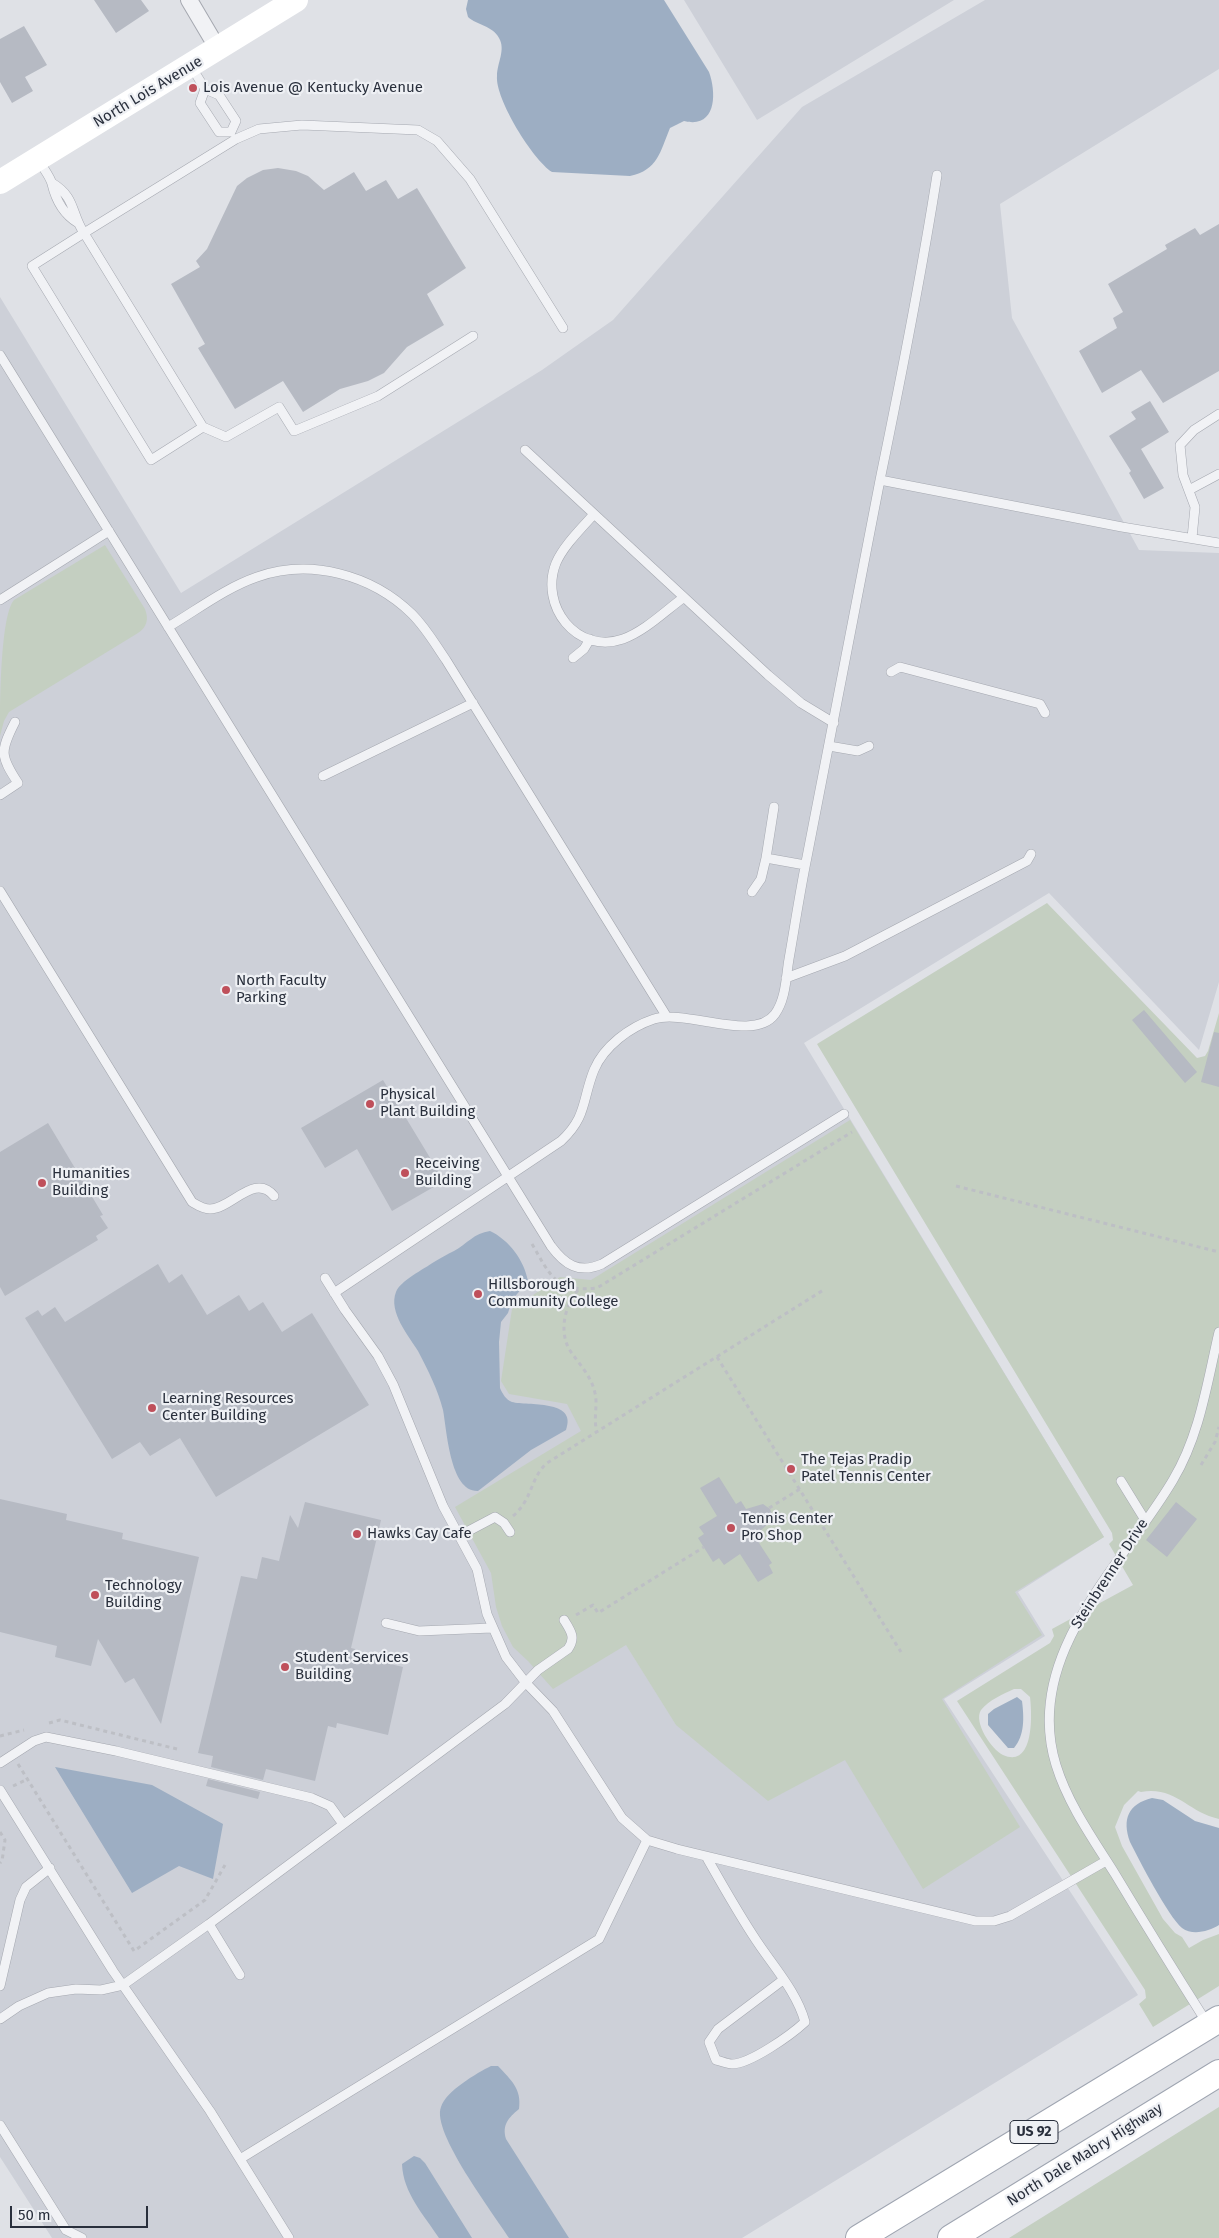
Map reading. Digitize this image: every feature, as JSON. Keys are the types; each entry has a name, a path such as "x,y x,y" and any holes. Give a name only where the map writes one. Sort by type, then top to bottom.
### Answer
{"main road":[{"name":"US 92","path":"859,2238 1215,2029"},
{"name":"North Dale Mabry Highway","path":"951,2238 1219,2073"}],"street":[{"path":"189,0 218,49"},
{"name":"North Lois Avenue","path":"0,182 296,0"}],"lane":[{"path":"191,66 205,89 218,94 236,121 234,136"},
{"path":"205,89 200,103 219,132 234,136"},
{"path":"203,427 151,460 32,266 234,136 259,129 302,125 418,130 437,141 470,179 563,328"},
{"path":"38,159 52,183 53,194 68,217 78,224 84,233 203,427 226,437 279,407 294,431 378,396 473,336"},
{"path":"334,1293 561,1141 570,1132 583,1112 595,1067 613,1044 642,1024 667,1016 697,1019 735,1027 755,1025 773,1017 782,1000 805,865 922,268 937,175"},
{"path":"0,355 556,1253 568,1264 582,1269 602,1264 844,1114"},
{"path":"1192,538 1196,507 1183,475 1180,445 1194,430 1219,414"},
{"path":"524,450 683,598 801,703 834,723"},
{"path":"1189,490 1219,474"},
{"path":"880,480 1122,527 1219,543"},
{"path":"594,514 556,563 552,580 552,597 557,613 569,628 590,639 606,642 631,635 683,598"},
{"path":"0,600 109,531"},
{"path":"168,627 230,589 271,572 301,569 344,575 385,592 414,616 425,630 473,703 667,1016"},
{"path":"573,658 584,649 590,639"},
{"path":"891,672 900,667 1040,704 1045,714"},
{"path":"323,776 473,703"},
{"path":"0,795 18,783 2,757 4,738 15,722"},
{"path":"829,746 858,751 870,746"},
{"path":"752,892 761,879 774,807"},
{"path":"786,978 845,956 1027,861 1031,854"},
{"path":"766,858 805,865"},
{"path":"0,891 192,1202 201,1208 210,1209 227,1204 259,1187 266,1189 274,1196"},
{"path":"325,1278 378,1356 394,1384 443,1506 477,1569 483,1601 492,1628 506,1656 526,1683 553,1711 622,1818 648,1840 707,1858 976,1920 994,1921 1010,1916 1106,1861"},
{"name":"Steinbrenner Drive","path":"1215,2029 1106,1861 1076,1811 1060,1779 1054,1754 1049,1707 1054,1683 1068,1641 1088,1604 1173,1480 1191,1445 1219,1332"},
{"path":"1121,1481 1145,1520"},
{"path":"459,1536 495,1517 504,1523 510,1532"},
{"path":"0,2019 19,2006 48,1992 62,1989 101,1990 123,1985 209,1924 504,1704 538,1670 568,1649 572,1644 573,1635 565,1621"},
{"path":"386,1623 419,1631 492,1628"},
{"path":"0,1763 34,1742 46,1737 116,1751 312,1798 330,1806 344,1824"},
{"path":"0,1790 123,1985 210,2111 289,2238"},
{"path":"240,2159 599,1939 648,1840"},
{"path":"707,1858 734,1908 783,1980 801,2008 804,2022 792,2033 761,2053 733,2064 716,2060 708,2042 718,2029 783,1980"},
{"path":"0,1986 20,1900 26,1887 50,1868"},
{"path":"209,1924 240,1975"},
{"path":"0,2125 66,2230 82,2238"}],"path":[{"path":"956,1186 1219,1252"},
{"path":"504,1523 525,1504 542,1468 825,1289"},
{"path":"579,1290 567,1306 565,1331 568,1346 592,1384 596,1399 597,1432"},
{"path":"717,1356 901,1652"},
{"path":"1201,1464 1215,1442 1219,1427"},
{"path":"769,1508 800,1489"},
{"path":"565,1621 593,1605 598,1613 704,1547"},
{"path":"15,1760 134,1951 205,1900 225,1865"},
{"path":"10,1788 28,1780"},
{"path":"0,1832 5,1840 2,1861 0,1863"}],"shaded area":[{"path":"684,0 954,0 757,120"},
{"name":"Hillsborough Community College","path":"985,0 1219,0 1219,69 1000,204 1012,318 1139,550 1219,553 1219,982 1199,1050 1049,893 804,1043 1104,1537 1018,1592 1045,1636 944,1699 1138,1995 742,2238 52,2238 0,2157 0,297 181,593 542,370 613,320 802,107"}],"green space":[{"path":"105,545 145,609 147,619 145,625 138,633 9,712 4,721 0,736 3,643 9,609 14,600"},
{"path":"1047,903 1197,1058 1205,1056 1208,1051 1219,1013 1219,1819 1198,1811 1173,1796 1153,1791 1138,1791 1124,1805 1115,1827 1122,1846 1163,1919 1175,1933 1182,1937 1189,1948 1219,1934 1219,1986 1153,2027 1139,2004 1146,1998 1145,1990 957,1701 1050,1643 1054,1636 1052,1629 1133,1585 1109,1544 1113,1540 1112,1533 817,1044","holes":["1014,1689 1021,1689 1030,1697 1031,1726 1026,1747 1021,1754 1013,1757 1003,1755 989,1742 982,1728 979,1715 984,1706 992,1700"]},
{"name":"The Tejas Pradip Patel Tennis Center","path":"850,1120 1104,1537 1015,1592 1042,1635 942,1699 1020,1827 923,1889 845,1760 768,1801 676,1725 626,1645 553,1689 513,1647 502,1626 496,1607 491,1573 455,1507 581,1431 567,1404 509,1394 501,1381 512,1309 560,1277 591,1280"},
{"path":"1219,2107 1219,2238 1009,2238"}],"water":[{"path":"468,0 664,0 709,72 712,81 713,99 708,115 703,120 695,122 684,121 670,128 657,159 647,169 639,173 630,176 552,172 535,155 526,142 502,99 497,76 501,43 493,31 468,17 466,9"},
{"path":"490,1231 509,1245 515,1252 523,1266 528,1281 512,1300 508,1313 501,1322 499,1342 500,1388 504,1396 512,1402 549,1406 565,1413 568,1420 566,1430 531,1450 478,1491 469,1489 461,1482 456,1471 448,1445 443,1410 438,1395 418,1351 397,1316 394,1300 398,1288 407,1280 475,1236"},
{"path":"1017,1697 1022,1701 1022,1732 1014,1748 1008,1748 988,1725 988,1714"},
{"path":"55,1767 152,1785 223,1824 213,1879 179,1866 132,1893"},
{"path":"1152,1798 1163,1800 1195,1821 1219,1828 1219,1925 1206,1931 1196,1932 1182,1928 1162,1900 1130,1842 1127,1820 1132,1808"},
{"path":"491,2066 498,2066 503,2071 511,2080 519,2096 519,2109 505,2126 506,2139 569,2238 509,2238 478,2193 445,2135 440,2119 441,2107 444,2101 463,2083"},
{"path":"414,2156 420,2158 425,2163 472,2238 439,2238 415,2203 406,2185 402,2164"}],"building":[{"path":"94,0 141,0 149,11 116,33"},
{"path":"24,26 47,65 25,77 33,91 12,103 0,82 0,39"},
{"path":"278,168 296,171 308,176 324,190 354,172 366,191 386,180 398,199 417,188 466,268 427,294 444,325 407,347 384,373 368,381 340,389 303,412 283,381 235,409 198,348 205,344 171,284 200,267 196,261 207,249 237,186 247,178 263,170"},
{"path":"1219,224 1219,371 1163,403 1141,370 1102,393 1079,351 1117,328 1113,318 1123,312 1108,284 1167,249 1165,245 1195,228 1200,235"},
{"path":"1150,401 1169,432 1141,449 1164,488 1144,499 1129,473 1131,471 1109,436 1136,419 1131,412"},
{"path":"1144,1010 1197,1072 1185,1083 1132,1020"},
{"path":"1214,1032 1219,1033 1219,1087 1201,1082"},
{"path":"383,1080 444,1181 392,1211 357,1149 325,1168 301,1128"},
{"name":"Humanities Building","path":"48,1123 103,1215 100,1216 108,1228 96,1236 98,1240 5,1296 0,1287 0,1152"},
{"name":"Learning Resources Center Building","path":"158,1264 169,1283 182,1274 207,1315 239,1295 249,1311 263,1302 282,1332 312,1313 369,1405 216,1497 180,1438 150,1456 140,1442 112,1459 25,1318 38,1310 42,1316 55,1307 65,1322"},
{"name":"Tennis Center Pro Shop","path":"719,1477 736,1504 741,1501 746,1509 763,1504 770,1509 772,1514 770,1522 760,1531 765,1539 759,1543 772,1563 769,1565 773,1573 758,1582 740,1554 724,1565 719,1558 713,1562 698,1538 704,1534 699,1527 717,1516 700,1488"},
{"name":"Technology Building","path":"0,1499 67,1514 66,1520 123,1533 122,1539 199,1557 161,1724 134,1678 125,1683 98,1639 91,1666 55,1657 57,1646 0,1632"},
{"name":"Student Services Building","path":"305,1502 381,1520 351,1648 355,1649 353,1655 403,1667 388,1735 337,1723 336,1728 328,1726 315,1781 266,1769 263,1780 211,1767 213,1756 198,1753 241,1576 257,1579 262,1557 279,1561 290,1515 298,1528"},
{"path":"1176,1502 1197,1519 1167,1557 1146,1540"},
{"path":"208,1779 260,1792 258,1799 206,1786"}],"place":[{"name":"Lois Avenue @ Kentucky Avenue","path":"193,88"},
{"name":"North Faculty Parking","path":"226,990"},
{"name":"Physical Plant Building","path":"370,1104"},
{"name":"Receiving Building","path":"405,1173"},
{"name":"Humanities Building","path":"42,1183"},
{"name":"Hillsborough Community College","path":"478,1294"},
{"name":"Learning Resources Center Building","path":"152,1408"},
{"name":"The Tejas Pradip Patel Tennis Center","path":"791,1469"},
{"name":"Tennis Center Pro Shop","path":"731,1528"},
{"name":"Hawks Cay Cafe","path":"357,1534"},
{"name":"Technology Building","path":"95,1595"},
{"name":"Student Services Building","path":"285,1667"}]}
